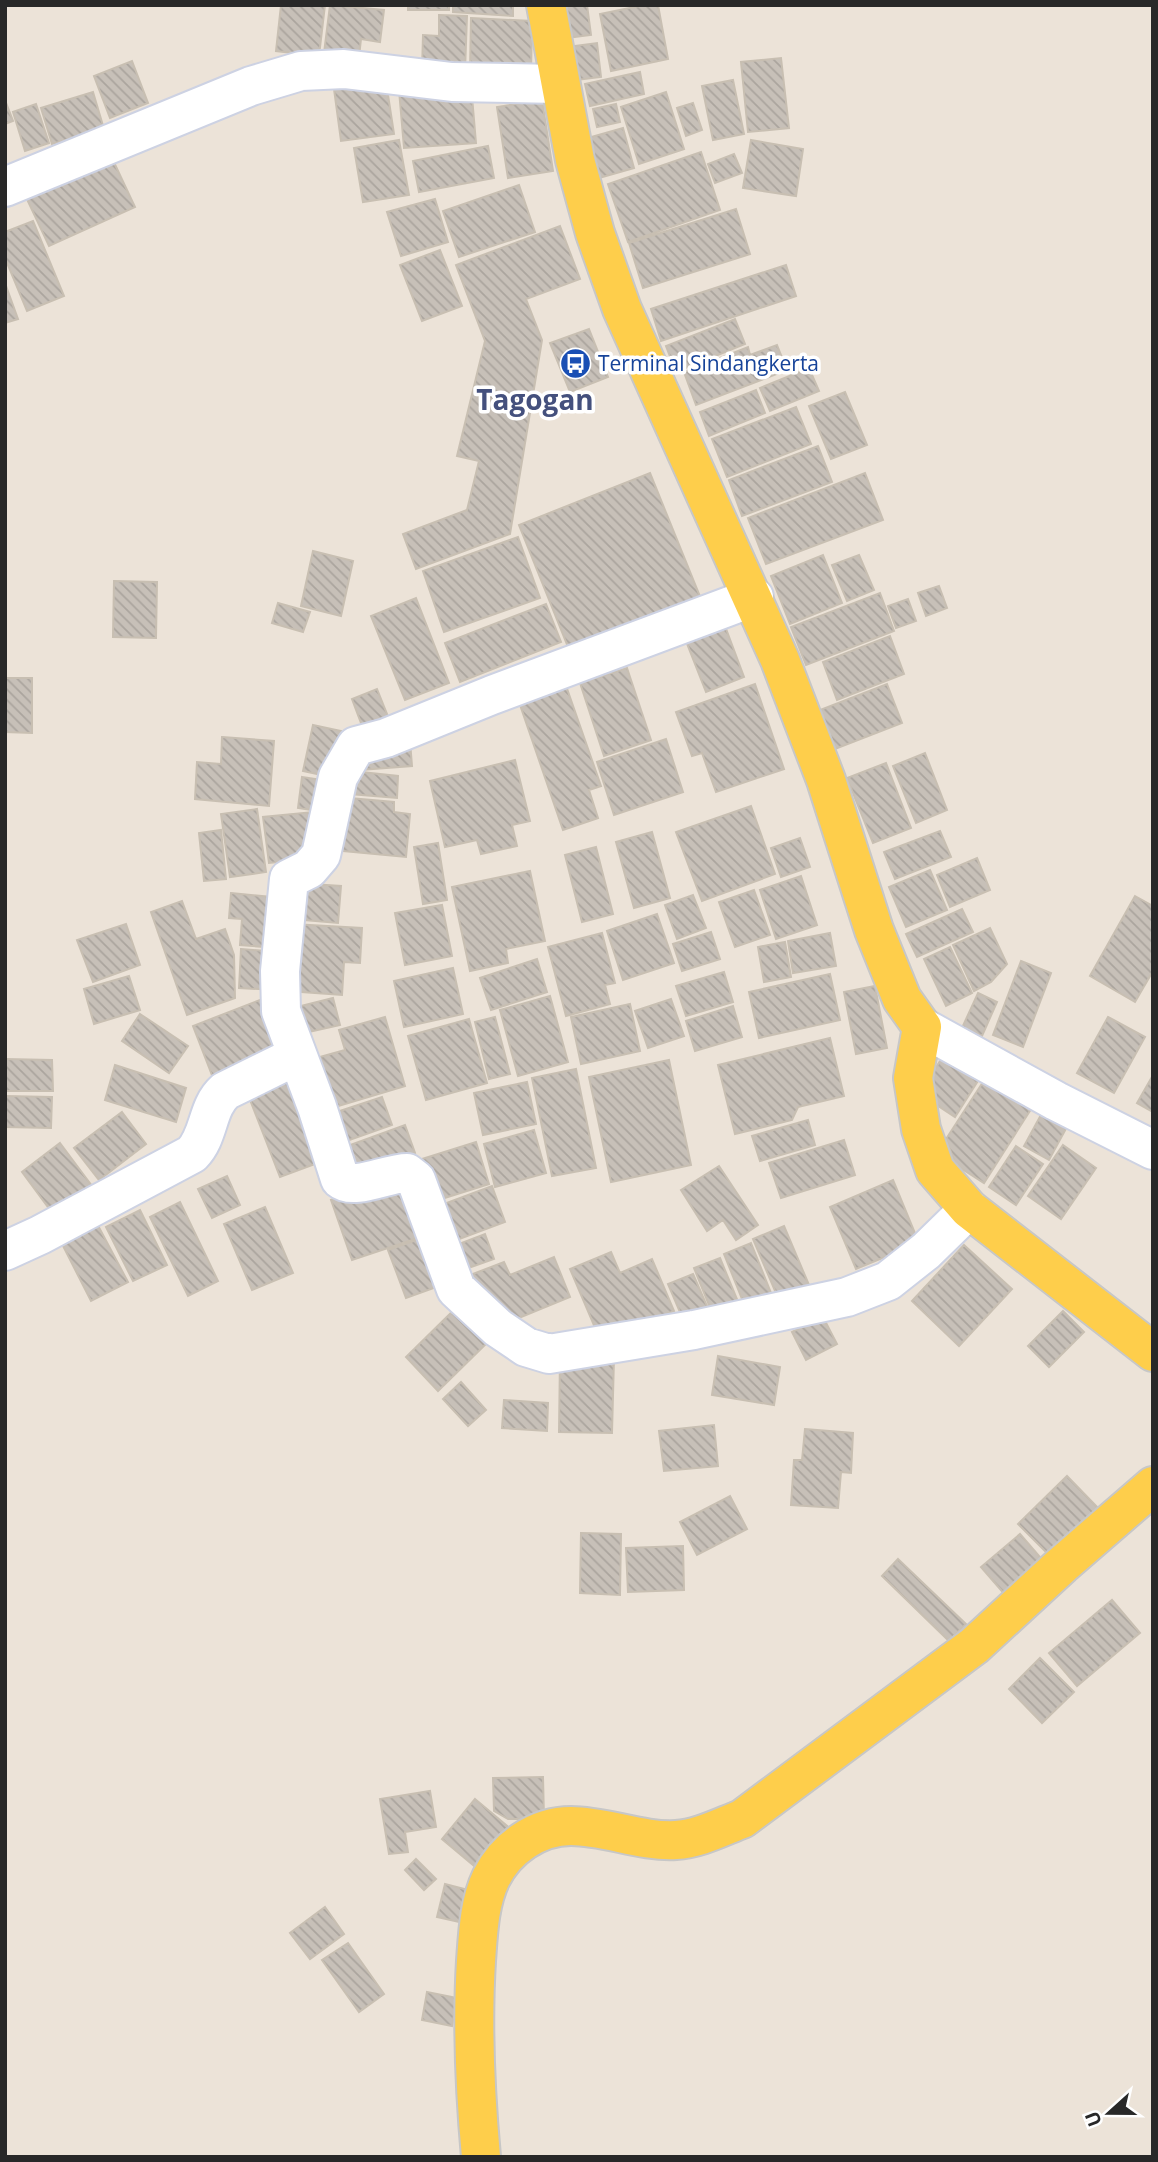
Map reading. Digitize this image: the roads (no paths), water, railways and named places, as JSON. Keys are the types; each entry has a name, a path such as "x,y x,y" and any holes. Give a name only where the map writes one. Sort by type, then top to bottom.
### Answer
{"main road":[{"path":"546,5 575,160 595,233 622,309 703,491 754,597 822,768 874,930 902,999 922,1027 913,1078 921,1129 935,1170 969,1209 1153,1352"},
{"path":"481,2157 475,2086 473,2008 479,1921 490,1879 516,1845 534,1834 552,1828 572,1826 677,1840 742,1819 974,1646 1062,1564 1153,1486"}],"street":[{"path":"5,187 251,86 301,71 344,69 452,82 560,84"},
{"path":"754,597 492,695 386,738 356,746 338,777 321,855 309,869 289,879 280,971 281,1011 296,1056 317,1107 340,1180 354,1185 393,1173 407,1173 416,1180 456,1289 498,1328 526,1348 549,1354 694,1330 847,1297 888,1281 918,1258 969,1209"},
{"path":"922,1027 1056,1101 1153,1150"},
{"path":"5,1251 192,1154 204,1138 218,1097 296,1056"}],"place":[{"name":"Terminal Sindangkerta","path":"575,364"}],"district":[{"name":"Tagogan","path":"535,400"}]}
